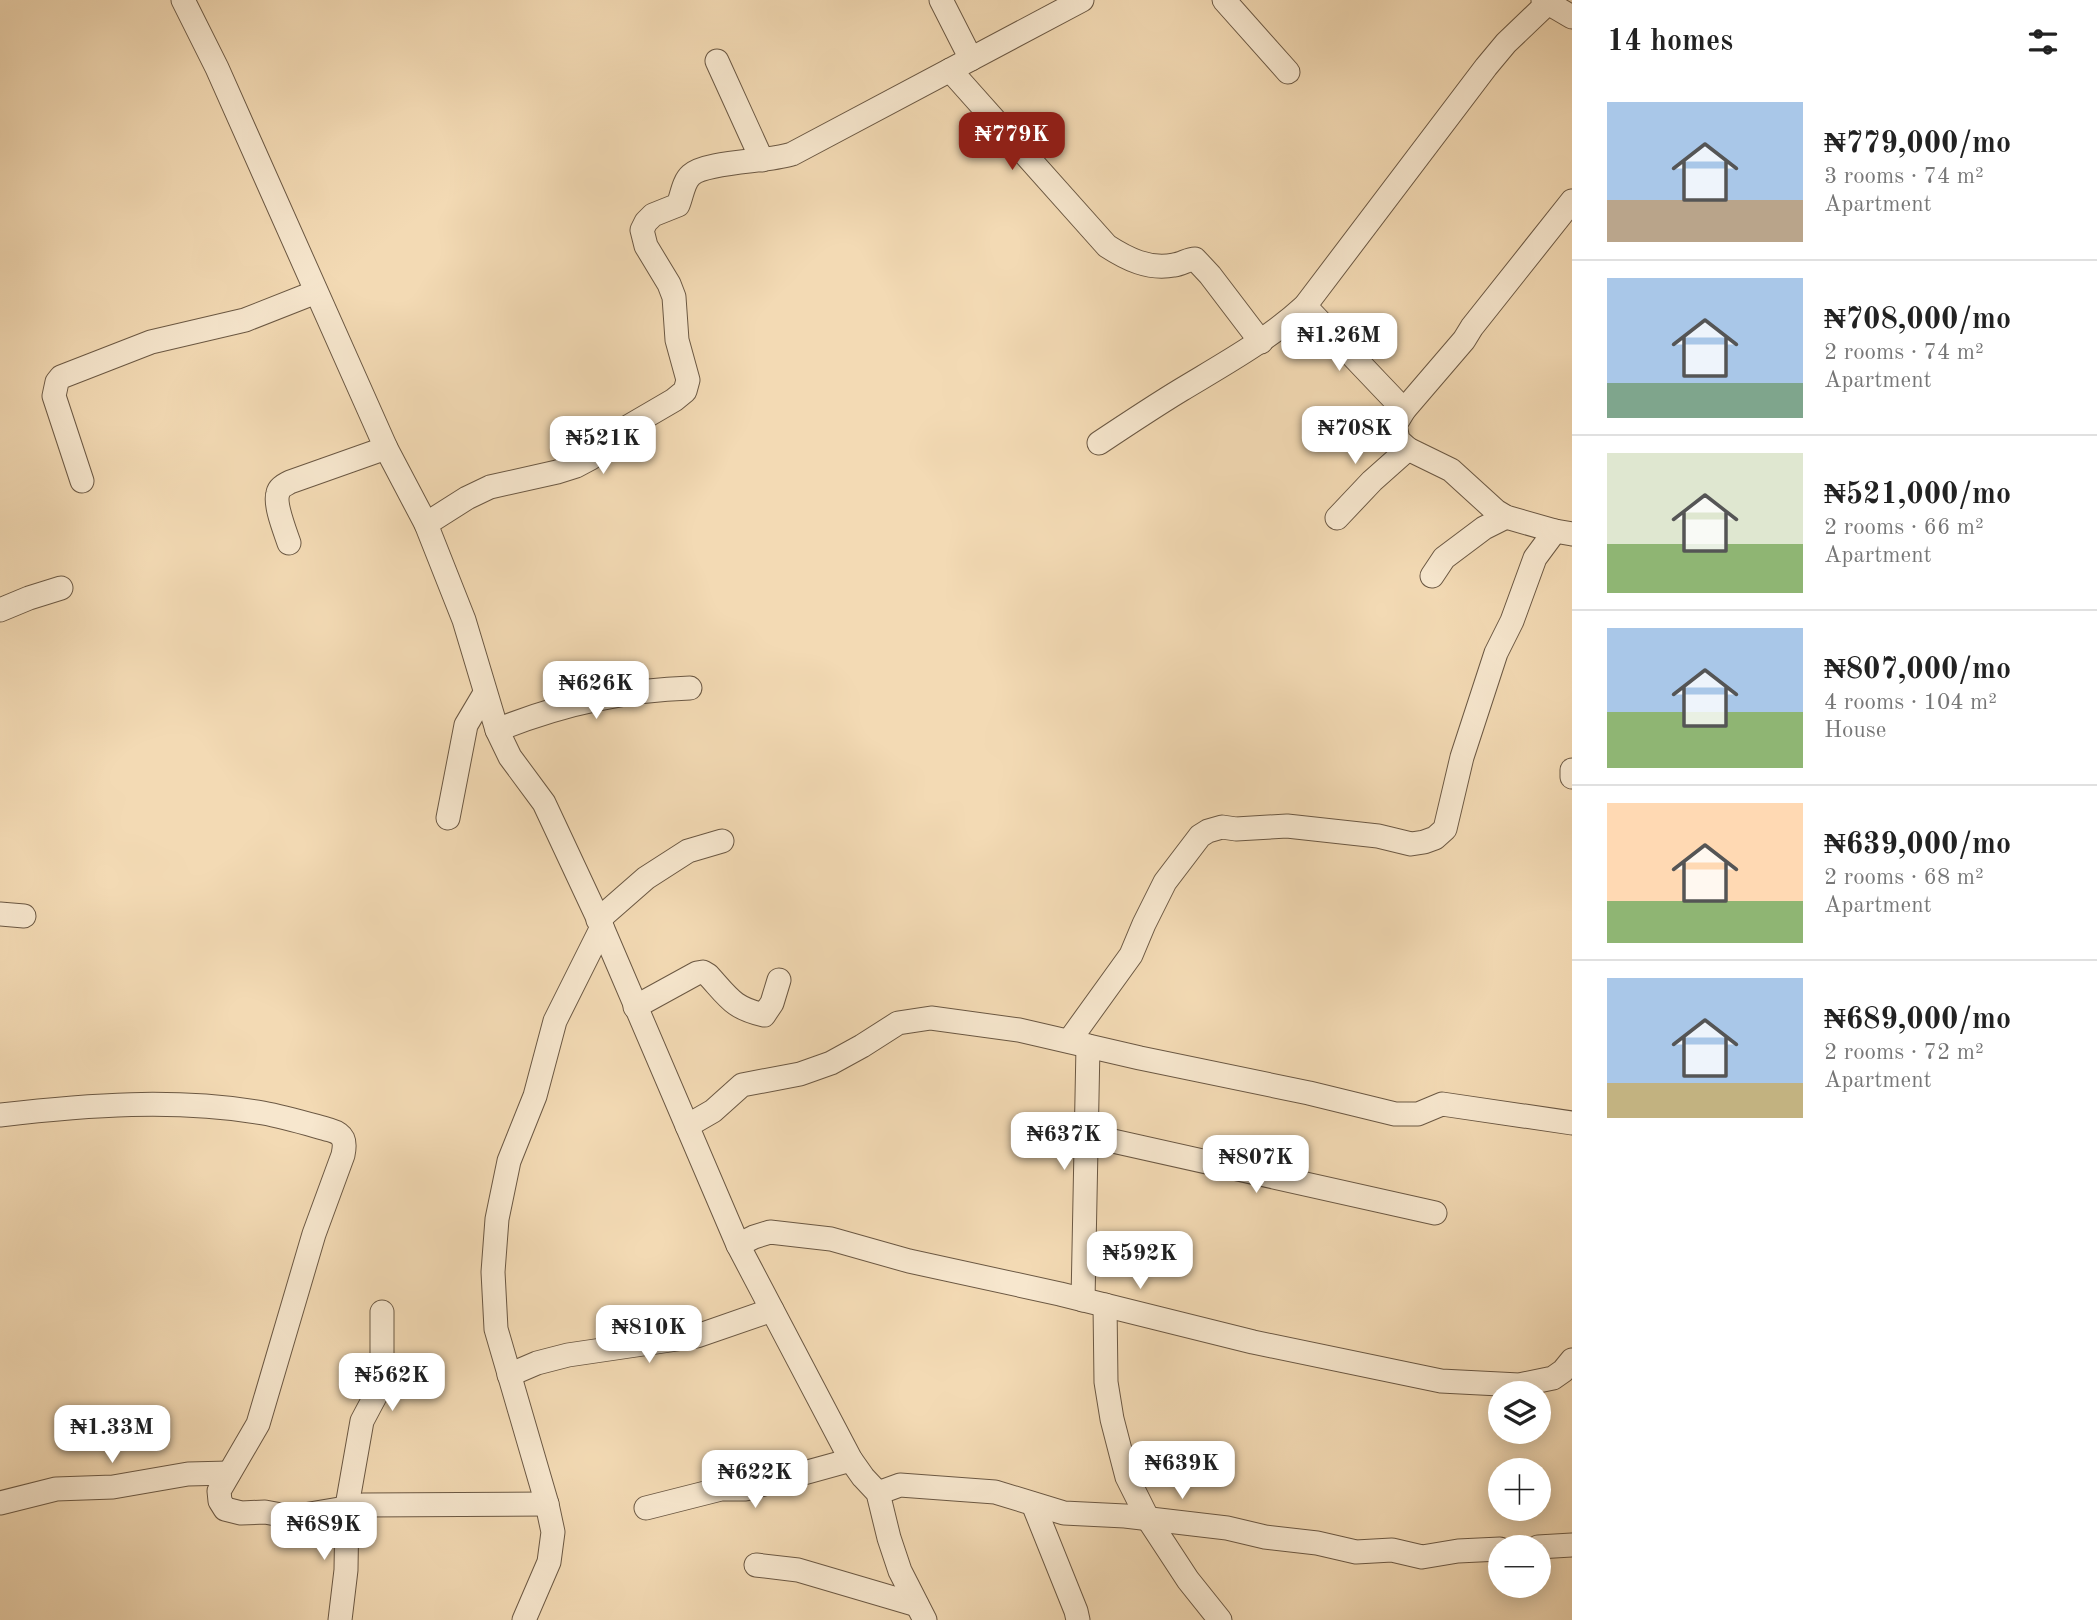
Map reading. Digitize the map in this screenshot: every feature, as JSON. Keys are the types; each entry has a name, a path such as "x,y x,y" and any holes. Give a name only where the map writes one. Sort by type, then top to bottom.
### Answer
{"street":[{"path":"183,0 217,68 386,448 426,524 464,620 497,730 510,757 544,803 600,924 738,1245 851,1460 878,1493 900,1571 921,1613"},
{"path":"941,0 971,59"},
{"path":"426,524 490,487 576,466 591,458 614,435 685,391 688,380 677,340 674,298 669,284 646,246 642,230 653,215 678,205 692,174 792,153 1082,0"},
{"path":"1224,0 1288,72"},
{"path":"1100,443 1286,324 1305,306 1506,43 1548,1 1572,17"},
{"path":"717,61 762,160"},
{"path":"950,70 1107,246 1128,260 1145,265 1171,266 1195,259 1261,342"},
{"path":"1563,532 1506,517 1451,470 1408,449 1398,440 1395,425 1404,410 1464,341 1472,327 1572,201"},
{"path":"82,481 54,396 61,377 150,342 245,320 316,292"},
{"path":"1305,306 1404,410"},
{"path":"289,543 277,502 281,487 386,448"},
{"path":"1337,518 1371,481 1408,449"},
{"path":"1432,576 1444,558 1484,528 1506,517"},
{"path":"1220,1620 1188,1580 1148,1519 1127,1477 1112,1419 1094,1303 1086,1135 1078,1043 1131,955 1165,882 1200,836 1208,831 1222,827 1287,826 1377,836 1410,844 1435,838 1444,829 1462,757 1496,653 1512,621 1535,558 1563,532"},
{"path":"0,610 61,588"},
{"path":"497,730 599,698 661,689 690,688"},
{"path":"448,818 466,725 485,693"},
{"path":"1572,771 1572,777"},
{"path":"524,1620 549,1562 553,1532 496,1329 493,1272 498,1219 509,1161 535,1096 555,1021 600,924 646,878 688,850 722,841"},
{"path":"0,914 24,916"},
{"path":"635,1007 703,972 734,1004 764,1015 772,1003 779,981"},
{"path":"687,1126 713,1111 742,1085 800,1074 831,1063 898,1023 931,1018 1019,1030 1395,1114 1418,1114 1442,1104 1572,1123"},
{"path":"0,1115 97,1105 185,1104 262,1113 338,1132 342,1136 345,1146 343,1155 311,1246 258,1424 222,1485 219,1496 222,1506 229,1511 265,1512 292,1517 347,1506 385,1503 547,1504"},
{"path":"1086,1135 1435,1213"},
{"path":"738,1245 770,1233 831,1239 909,1261 1253,1342 1441,1381 1519,1385 1553,1378 1572,1360"},
{"path":"509,1375 537,1363 568,1355 697,1336 772,1310"},
{"path":"340,1620 347,1506 362,1421 379,1389 382,1374 382,1312"},
{"path":"646,1507 721,1489 746,1489 851,1460"},
{"path":"0,1503 56,1489 113,1487 188,1474 229,1473"},
{"path":"878,1493 900,1485 995,1492 1064,1513 1125,1516 1227,1528 1356,1552 1392,1550 1422,1556 1488,1550"},
{"path":"1032,1504 1078,1620"},
{"path":"1551,1546 1572,1545"},
{"path":"756,1565 798,1570 921,1613"}]}
